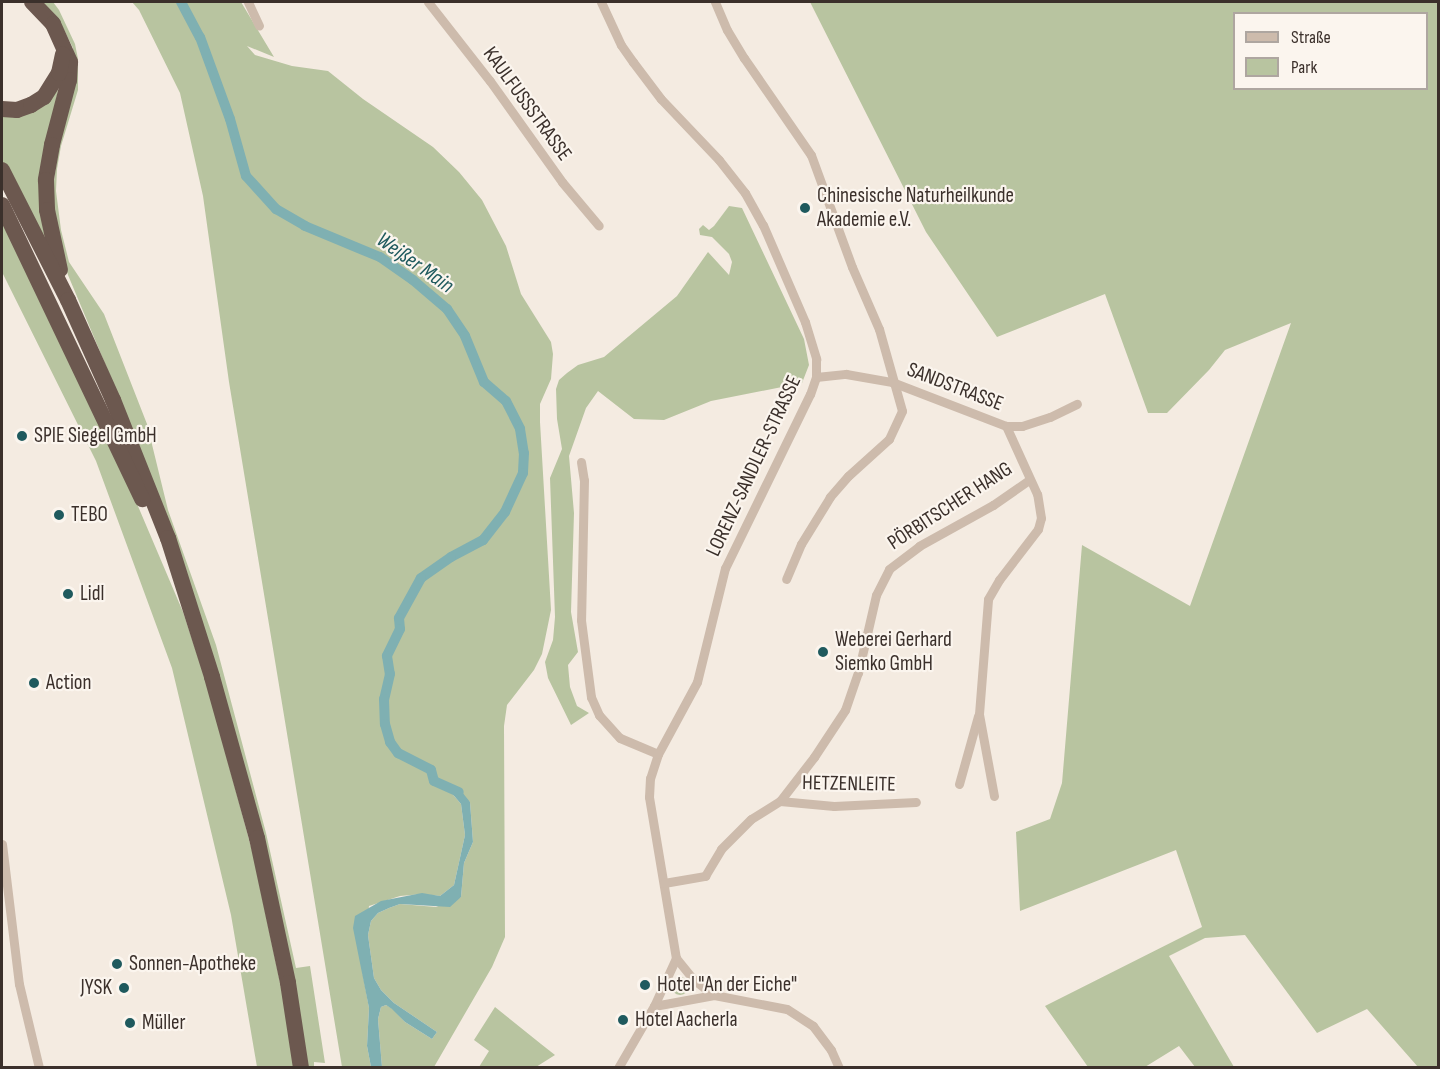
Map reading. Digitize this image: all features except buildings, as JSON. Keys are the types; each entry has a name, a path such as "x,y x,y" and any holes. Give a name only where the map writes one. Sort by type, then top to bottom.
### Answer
{"highway":[{"path":"32,2 53,24 70,62 69,80 52,145 46,180 47,210 68,300"},
{"path":"2,109 17,110 44,97 59,73 64,48"},
{"path":"2,170 68,300 145,477 212,677 257,838 288,983 301,1068"},
{"path":"2,205 135,482 186,599"}],"street":[{"path":"248,2 259,26"},
{"name":"KAULFUSSSTRASSE","path":"428,2 490,81 562,182 599,226"},
{"name":"LORENZ-SANDLER-STRASSE","path":"601,2 621,45 633,62 662,99 719,160 745,193 812,338 816,377 725,568 697,682 658,754 650,778 649,797 676,958"},
{"path":"715,2 727,30 744,58 811,155 852,267 879,329 902,411 896,428 830,498 801,544 786,579"},
{"name":"SANDSTRASSE","path":"816,377 846,374 892,382 1006,426 1022,426 1050,417 1077,404"},
{"name":"PÖRBITSCHER HANG","path":"664,883 705,876 721,849 751,819 780,801 814,758 845,710 858,673 876,594 889,569 919,546 993,505 1029,480 1006,426"},
{"path":"581,462 584,480 581,620 591,697 599,716 620,738 658,754"},
{"path":"959,784 979,714 988,599 1014,559 1038,529 1041,518 1036,494 1029,480"},
{"path":"979,714 994,796"},
{"name":"HETZENLEITE","path":"780,801 834,806 916,802"},
{"path":"2,844 19,984 39,1068"},
{"path":"618,1068 654,1006 676,958 694,981 714,995"},
{"path":"654,1006 714,995 767,1004 796,1013 823,1038 839,1068"}],"green space":[{"path":"42,2 53,2 59,10 75,44 78,59 78,90 61,146 56,191 61,230 69,262 104,314 147,424 168,510 216,645 266,833 296,968 310,966 325,1063 314,1062 314,1067 307,1067 283,925 139,445 68,275 59,248 51,201 73,48 58,18"},
{"path":"132,2 241,2 274,57 247,46 255,55 292,66 328,71 363,99 433,147 459,172 482,200 506,246 521,294 551,342 553,354 551,379 540,404 540,422 551,610 542,654 534,670 507,705 504,726 505,937 492,967 434,1067 382,1067 378,1019 381,1007 386,1005 393,1009 405,1022 432,1039 437,1032 394,1003 381,990 374,978 368,935 371,921 378,913 389,908 400,904 436,907 461,897 464,863 473,842 470,802 449,790 461,804 465,835 454,885 440,896 422,894 400,896 369,906 362,970 369,1008 367,1046 371,1067 342,1067 229,382 203,196 180,93 139,10"},
{"path":"810,2 1438,2 1438,1067 1418,1067 1367,1009 1317,1033 1245,935 1205,938 1169,956 1234,1067 1195,1067 1179,1046 1145,1067 1088,1067 1045,1006 1202,927 1176,850 1020,911 1016,832 1050,819 1062,783 1082,545 1190,606 1291,323 1225,350 1167,413 1148,413 1105,294 997,337 926,232"},
{"path":"59,85 48,142 48,243 2,163 2,114"},
{"path":"729,206 742,208 804,339 809,365 802,383 711,401 664,420 634,419 598,391 586,408 569,456 574,513 571,612 578,652 568,665 570,687 577,706 589,713 571,725 548,678 545,662 553,640 555,617 550,478 562,449 557,419 556,389 559,380 567,373 578,365 604,357 677,296 708,252 729,275 732,262 729,254 712,237 700,235 699,229 703,225 709,230"},
{"path":"2,218 112,445 183,612 206,681 253,854 286,1011 294,1067 257,1067 231,915 172,668 96,461 2,272"},
{"path":"680,977 686,980 689,986 686,992 680,995 674,992 671,986 674,980"},
{"path":"495,1007 555,1055 536,1067 479,1067 489,1051 474,1040"}],"water":[{"path":"444,784 458,787 470,802 473,842 464,863 461,897 450,907 400,904 389,908 378,913 371,921 368,935 374,978 381,990 394,1003 437,1032 432,1039 405,1022 386,1005 381,1007 378,1019 382,1067 371,1067 367,1046 369,1008 353,928 355,916 381,901 422,893 440,896 454,885 465,835 461,804"}],"waterway":[{"name":"Weißer Main","path":"181,2 200,37 230,119 246,176 276,209 305,226 380,257 413,280 447,309 465,336 484,382 506,401 520,429 524,453 523,473 505,512 483,540 451,557 421,578 399,618 400,629 387,656 390,674 384,699 385,724 390,742 398,753 431,770 434,781 459,792"}],"place":[{"name":"Chinesische Naturheilkunde Akademie e.V.","path":"805,208"},
{"name":"SPIE Siegel GmbH","path":"22,436"},
{"name":"TEBO","path":"59,515"},
{"name":"Lidl","path":"68,594"},
{"name":"Weberei Gerhard Siemko GmbH","path":"823,652"},
{"name":"Action","path":"34,683"},
{"name":"Sonnen-Apotheke","path":"117,964"},
{"name":"Hotel \"An der Eiche\"","path":"645,985"},
{"name":"JYSK","path":"124,988"},
{"name":"Hotel Aacherla","path":"623,1020"},
{"name":"Müller","path":"130,1023"}]}
